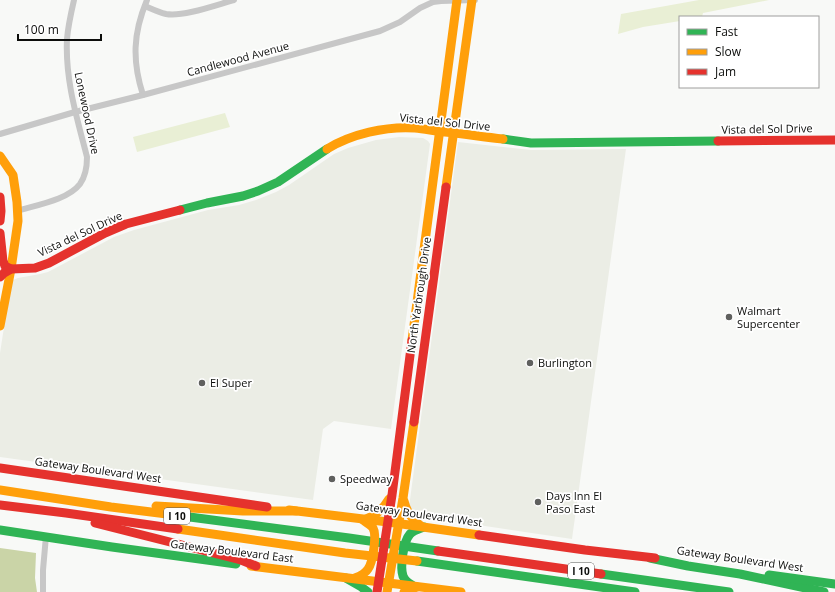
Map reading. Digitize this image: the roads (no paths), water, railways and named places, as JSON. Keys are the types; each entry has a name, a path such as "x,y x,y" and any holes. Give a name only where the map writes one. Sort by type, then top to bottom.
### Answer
{"main road":[{"name":"North Yarbrough Drive","path":"385,585 388,522 457,0"},
{"name":"North Yarbrough Drive","path":"377,592 385,585 399,523 472,0"},
{"name":"Vista del Sol Drive","path":"11,269 25,269 42,265 126,224 207,203 258,192 278,182 322,152 351,137 363,133 389,129 414,128 531,143 835,140"},
{"path":"0,156 13,175 18,221 11,269 0,326"},
{"path":"0,197 0,221"},
{"path":"0,216 17,211"},
{"path":"0,234 2,261 5,266 11,269"},
{"path":"0,277 11,269"},
{"path":"411,344 424,346"},
{"name":"Gateway Boulevard West","path":"0,468 296,511 399,523 835,584"},
{"name":"I 10","path":"3,491 729,592"},
{"path":"364,519 380,512 392,495"},
{"path":"403,498 406,511 412,520 423,527"},
{"name":"I 10","path":"1,505 635,592"},
{"path":"111,507 156,506 256,511 296,511"},
{"path":"66,513 104,526 241,560 256,566"},
{"path":"364,519 371,525 375,536 371,565 369,570 350,578 355,584 363,587 368,592"},
{"path":"404,592 414,586 404,579 401,568 406,539 409,534 416,529 423,527"},
{"name":"Gateway Boulevard East","path":"0,530 112,547 350,578 385,585 414,586 461,592"},
{"path":"650,558 688,566 740,574 824,592"}],"street":[{"name":"Lonewood Drive","path":"17,211 62,198 72,192 80,184 87,166 87,157 75,112 68,73 67,38 74,0"},
{"path":"143,95 139,82 135,55 138,25 146,3 159,12 177,14 234,0"},
{"name":"Candlewood Avenue","path":"0,134 75,112 380,31 400,22 420,8 432,2 476,0"},
{"path":"43,592 46,536"}],"place":[{"name":"Walmart Supercenter","path":"729,317"},
{"name":"Burlington","path":"530,363"},
{"name":"El Super","path":"202,383"},
{"name":"Speedway","path":"332,479"},
{"name":"Days Inn El Paso East","path":"538,502"}]}
